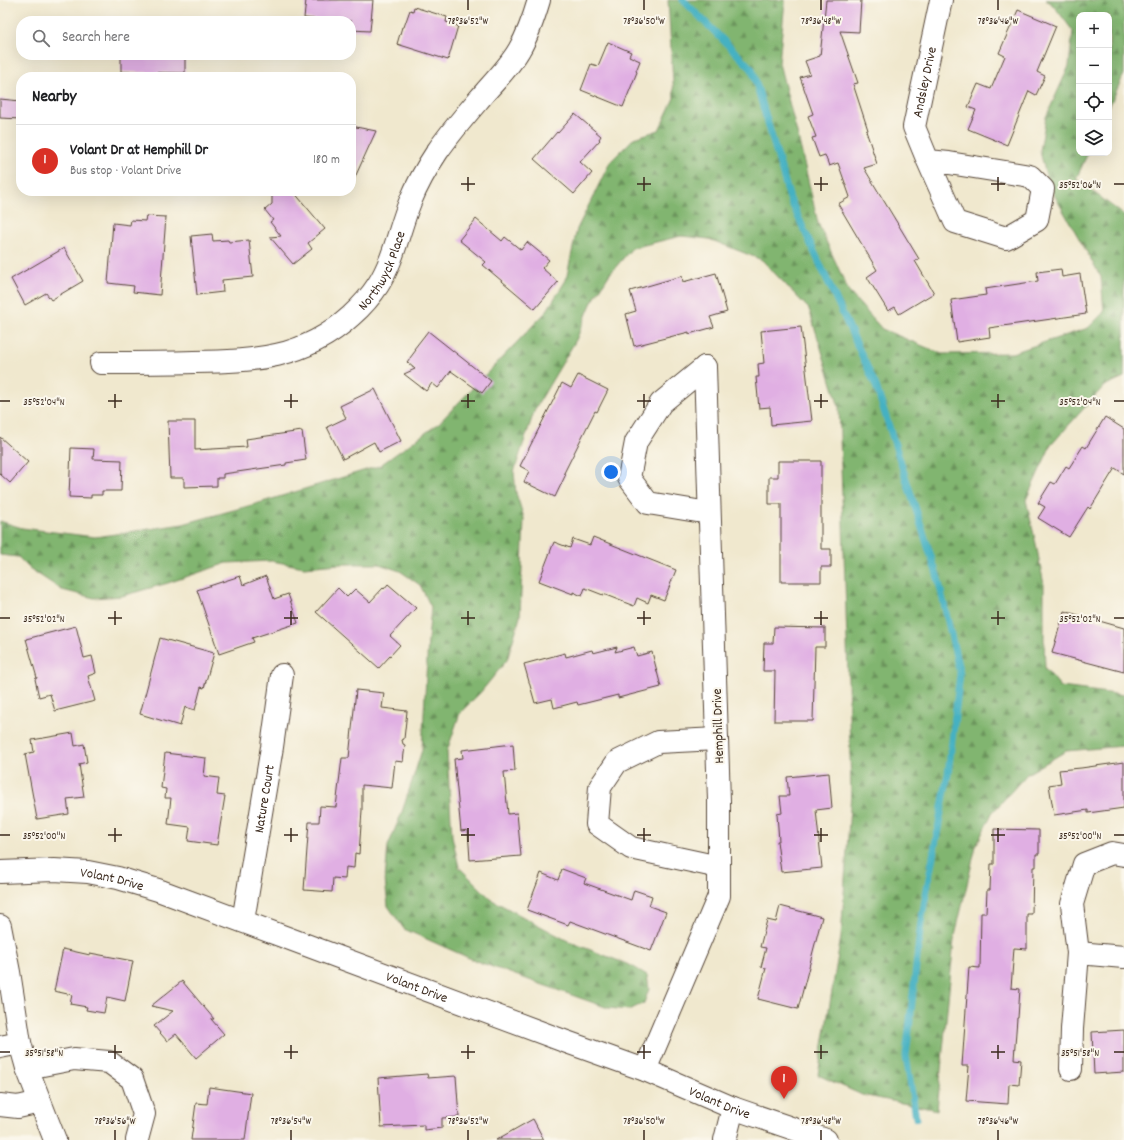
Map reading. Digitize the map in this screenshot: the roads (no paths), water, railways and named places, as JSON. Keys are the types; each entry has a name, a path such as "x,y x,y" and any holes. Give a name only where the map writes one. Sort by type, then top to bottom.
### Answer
{"street":[{"name":"Northwyck Place","path":"101,363 228,361 267,357 299,349 322,338 345,322 360,308 378,286 389,264 410,201 424,173 438,151 460,122 499,77 519,50 534,16 539,0"},
{"name":"Andsley Drive","path":"928,161 950,162 1030,176 1043,190 1037,220 1006,238 955,222 928,161 914,127 941,0"},
{"name":"Hemphill Drive","path":"645,1070 719,896 719,801 710,513 705,367 662,403 636,442 629,478 648,503 710,513"},
{"name":"Nature Court","path":"243,921 272,747 282,675"},
{"path":"717,739 658,742 617,762 600,787 597,824 631,848 719,867"},
{"path":"1071,1069 1072,1029 1078,953 1072,904 1084,864 1112,853 1124,855"},
{"name":"Volant Drive","path":"0,872 54,870 88,872 118,878 158,890 645,1070 733,1108 826,1140"},
{"path":"0,926 9,972 10,1045 27,1068 55,1140"},
{"path":"1078,953 1124,957"},
{"path":"27,1068 74,1059 109,1062 132,1079 144,1114 137,1140"},
{"path":"0,1105 18,1107 40,1102"},
{"path":"725,1140 733,1108"}],"waterway":[{"path":"683,0 752,69 790,199 876,386 938,578 960,674 948,774 921,922 906,1056 916,1118"}],"place":[{"name":"Volant Dr at Hemphill Dr","path":"784,1099"}]}
